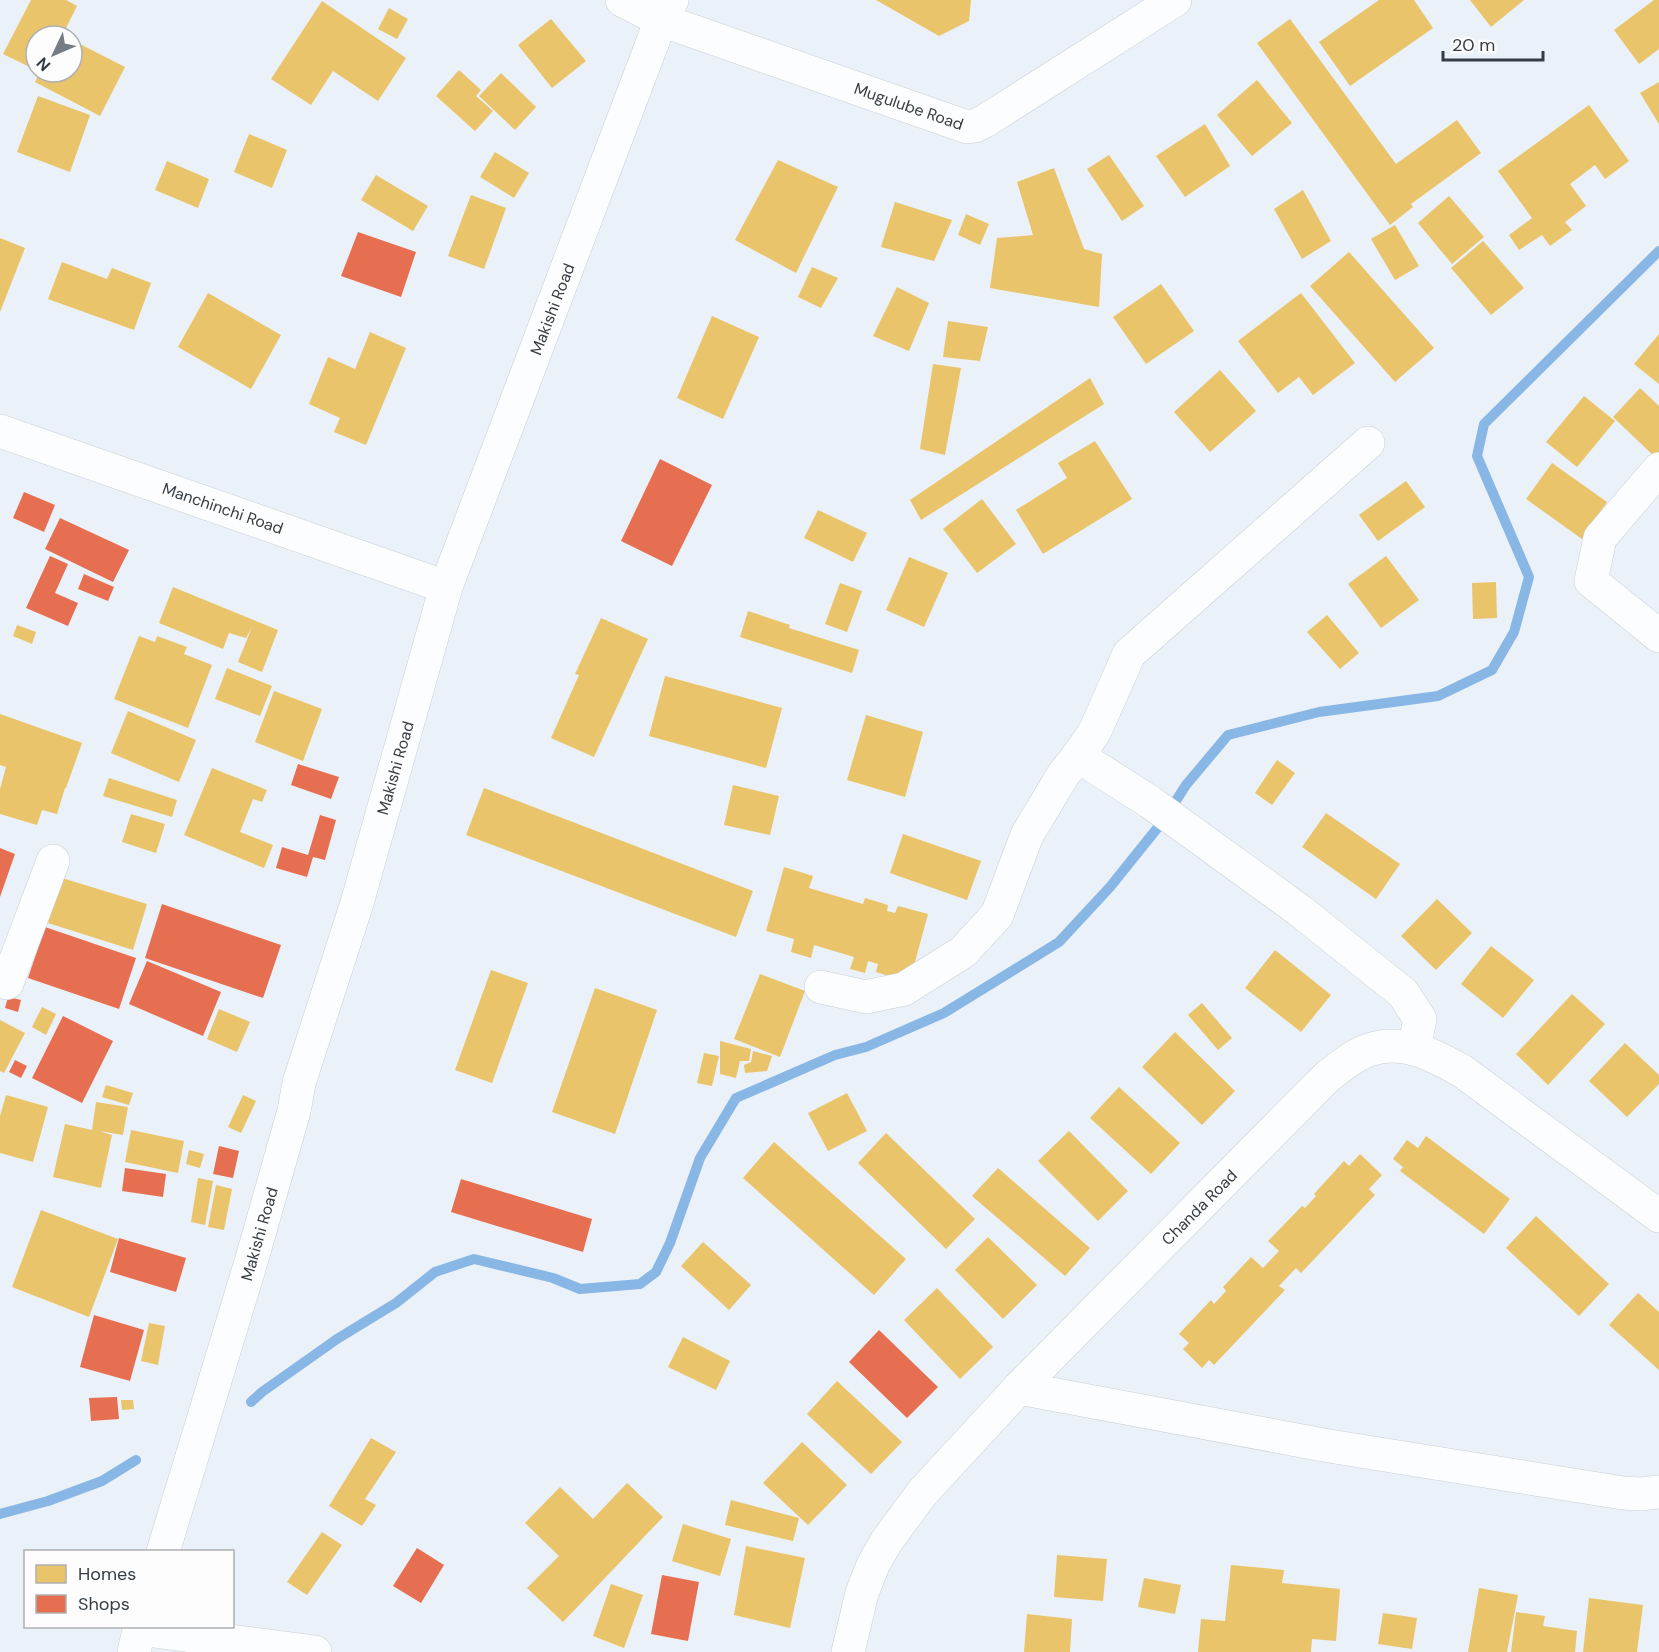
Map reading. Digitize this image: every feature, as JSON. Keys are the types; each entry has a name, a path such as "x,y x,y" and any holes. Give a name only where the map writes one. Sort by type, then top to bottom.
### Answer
{"street":[{"name":"Mugulube Road","path":"622,0 666,10 967,127 985,121 1175,0"},
{"name":"Makishi Road","path":"163,1550 251,1263 294,1111 299,1083 357,903 446,587 666,10"},
{"name":"Manchinchi Road","path":"0,431 446,587"},
{"path":"821,987 866,997 904,989 963,952 998,915 1027,835 1063,775 1095,731 1128,654 1368,443"},
{"path":"1659,469 1600,538 1592,581 1659,636"},
{"path":"1078,756 1163,811 1299,910 1403,993 1420,1019 1414,1049"},
{"path":"7,983 53,861"},
{"name":"Chanda Road","path":"848,1652 862,1593 873,1565 886,1542 921,1493 1019,1388 1326,1078 1368,1050 1403,1046 1427,1053 1462,1071 1659,1216"},
{"path":"1019,1388 1341,1448 1623,1492 1641,1494 1659,1492"},
{"path":"138,1636 315,1652"}],"building: Homes":[{"path":"31,0 66,0 77,6 68,24 24,24 24,64 3,54"},
{"path":"876,0 971,0 969,21 939,36"},
{"path":"1379,0 1414,0 1433,28 1350,86 1319,42"},
{"path":"1470,0 1524,0 1491,27"},
{"path":"1654,0 1659,0 1659,49 1639,64 1614,30"},
{"path":"322,1 406,58 378,101 333,71 311,105 271,79"},
{"path":"389,8 408,19 397,39 378,29"},
{"path":"551,19 586,61 552,88 518,45"},
{"path":"1290,19 1396,164 1457,120 1481,153 1411,204 1413,207 1390,225 1257,43"},
{"path":"84,46 125,67 100,116 39,84 84,84"},
{"path":"459,70 481,90 476,96 493,111 475,131 436,96"},
{"path":"501,73 536,107 515,130 479,96"},
{"path":"1257,80 1292,123 1252,156 1217,115"},
{"path":"1659,82 1659,124 1640,93"},
{"path":"38,96 90,115 70,172 17,152"},
{"path":"1589,105 1629,161 1605,179 1595,165 1570,184 1586,206 1565,222 1572,230 1550,246 1542,235 1519,250 1509,235 1532,218 1498,171"},
{"path":"1205,124 1230,166 1185,197 1156,156"},
{"path":"249,134 287,150 272,188 234,172"},
{"path":"495,152 529,173 514,198 480,177"},
{"path":"1109,155 1144,206 1122,221 1087,169"},
{"path":"778,160 838,187 796,273 735,240"},
{"path":"167,161 209,179 198,208 155,190"},
{"path":"1054,168 1084,249 1102,254 1099,307 990,288 997,238 1033,235 1017,182"},
{"path":"376,175 428,206 413,231 361,200"},
{"path":"1303,190 1331,241 1302,259 1274,209"},
{"path":"471,195 506,208 484,269 448,256"},
{"path":"1449,196 1484,237 1452,264 1418,223"},
{"path":"895,202 952,220 934,261 881,247"},
{"path":"966,214 989,224 980,245 958,235"},
{"path":"1395,225 1419,266 1395,280 1371,239"},
{"path":"0,238 25,248 0,312"},
{"path":"1483,241 1524,288 1491,315 1451,268"},
{"path":"1349,252 1434,348 1395,382 1310,286"},
{"path":"62,262 107,279 112,268 151,283 134,330 48,299"},
{"path":"812,267 838,278 821,308 798,297"},
{"path":"1161,284 1194,331 1146,364 1113,317"},
{"path":"897,287 929,303 909,351 873,336"},
{"path":"208,293 281,335 251,389 178,347"},
{"path":"1301,293 1355,363 1313,395 1299,377 1278,393 1238,341"},
{"path":"712,316 759,337 723,419 677,398"},
{"path":"948,321 988,327 980,361 943,357"},
{"path":"370,332 406,348 366,445 334,432 340,418 309,404 328,357 355,369"},
{"path":"1659,334 1659,384 1634,364"},
{"path":"933,364 961,368 945,455 920,449"},
{"path":"1220,370 1256,411 1210,452 1174,412"},
{"path":"1090,378 1104,404 921,520 910,500"},
{"path":"1640,388 1659,406 1659,458 1657,459 1613,417"},
{"path":"1584,396 1615,421 1577,467 1546,442"},
{"path":"1095,441 1132,499 1043,554 1016,510 1067,478 1058,463"},
{"path":"1552,463 1607,502 1582,539 1526,499"},
{"path":"1406,481 1425,507 1378,541 1359,515"},
{"path":"982,499 1016,544 977,573 943,529"},
{"path":"818,510 867,533 853,562 804,538"},
{"path":"1386,556 1419,600 1381,628 1348,584"},
{"path":"909,557 948,573 924,627 886,610"},
{"path":"1496,582 1497,618 1473,619 1472,583"},
{"path":"840,583 862,591 847,632 825,624"},
{"path":"173,587 278,630 262,672 238,662 252,627 246,638 229,633 223,649 159,623"},
{"path":"748,611 790,625 789,628 859,650 852,673 740,637"},
{"path":"1327,615 1359,653 1340,669 1307,632"},
{"path":"601,618 648,639 594,757 551,738 579,675 575,674"},
{"path":"17,625 36,632 32,644 13,636"},
{"path":"139,636 155,642 157,636 187,647 184,654 212,665 188,728 114,699"},
{"path":"227,668 272,686 260,716 215,699"},
{"path":"665,676 782,708 766,768 649,736"},
{"path":"274,691 322,709 303,761 255,742"},
{"path":"128,711 196,740 179,782 111,753"},
{"path":"0,714 82,743 57,814 42,810 37,825 0,814 0,789 6,767 0,765"},
{"path":"866,715 923,732 905,797 847,780"},
{"path":"1277,760 1295,773 1272,805 1255,793"},
{"path":"212,768 267,790 262,802 253,799 240,832 273,845 264,868 184,835"},
{"path":"109,778 177,800 172,817 103,796"},
{"path":"733,785 779,796 770,835 724,825"},
{"path":"484,788 753,891 736,937 466,835"},
{"path":"1326,813 1400,864 1376,899 1302,847"},
{"path":"131,814 165,824 156,853 122,842"},
{"path":"903,834 981,861 967,900 890,873"},
{"path":"784,867 813,876 809,888 863,904 865,898 888,905 887,911 895,913 898,906 928,914 913,969 906,967 902,980 876,972 878,964 868,961 865,973 850,969 854,957 814,945 811,958 791,952 794,939 766,931"},
{"path":"62,878 147,904 133,950 48,923"},
{"path":"1437,899 1472,933 1436,970 1401,936"},
{"path":"1491,946 1534,980 1503,1018 1461,984"},
{"path":"1275,950 1331,995 1301,1032 1245,988"},
{"path":"491,970 528,983 492,1083 455,1070"},
{"path":"760,974 805,991 780,1057 734,1039"},
{"path":"595,988 657,1010 615,1134 552,1112"},
{"path":"1572,994 1605,1024 1548,1085 1516,1054"},
{"path":"1202,1003 1232,1038 1218,1050 1188,1015"},
{"path":"42,1007 56,1014 46,1035 32,1027"},
{"path":"219,1009 250,1022 237,1052 207,1039"},
{"path":"0,1020 25,1033 4,1073 0,1071"},
{"path":"1175,1032 1235,1091 1202,1125 1142,1067"},
{"path":"720,1041 751,1049 749,1061 740,1061 736,1078 720,1074"},
{"path":"1625,1043 1659,1075 1659,1084 1627,1117 1589,1081"},
{"path":"753,1051 772,1056 767,1071 745,1073 744,1065 751,1062"},
{"path":"704,1053 719,1056 712,1086 697,1083"},
{"path":"106,1085 133,1093 129,1105 102,1097"},
{"path":"1119,1087 1180,1143 1151,1174 1090,1118"},
{"path":"847,1093 867,1131 828,1151 808,1113"},
{"path":"6,1095 48,1107 33,1162 0,1153 0,1116"},
{"path":"243,1095 256,1101 241,1133 228,1127"},
{"path":"96,1102 128,1107 123,1135 99,1131 112,1135 101,1188 53,1177 65,1124 92,1130"},
{"path":"131,1130 184,1141 178,1173 125,1162"},
{"path":"1069,1131 1128,1191 1098,1221 1038,1161"},
{"path":"886,1133 975,1219 946,1249 858,1163"},
{"path":"1426,1136 1510,1199 1484,1234 1400,1171 1403,1167 1393,1159 1407,1140 1418,1148"},
{"path":"774,1142 906,1259 874,1295 743,1178"},
{"path":"189,1150 204,1154 200,1168 186,1164"},
{"path":"1360,1154 1382,1175 1369,1189 1375,1195 1301,1273 1296,1268 1279,1286 1285,1290 1214,1365 1209,1360 1202,1368 1183,1349 1189,1343 1179,1334 1211,1300 1214,1304 1226,1291 1223,1287 1251,1257 1263,1268 1279,1251 1268,1241 1302,1206 1305,1208 1316,1196 1314,1194 1344,1161 1349,1166"},
{"path":"998,1168 1090,1248 1065,1276 972,1196"},
{"path":"198,1178 213,1181 205,1225 191,1222"},
{"path":"216,1185 232,1189 224,1230 208,1227"},
{"path":"41,1210 118,1239 89,1317 12,1287"},
{"path":"1536,1216 1609,1284 1579,1316 1506,1248"},
{"path":"988,1237 1037,1285 1003,1319 955,1270"},
{"path":"703,1242 751,1285 729,1310 681,1266"},
{"path":"937,1288 993,1347 960,1379 904,1320"},
{"path":"1638,1293 1659,1312 1659,1370 1609,1325"},
{"path":"149,1323 165,1326 158,1365 141,1361"},
{"path":"683,1337 730,1361 716,1390 668,1367"},
{"path":"837,1381 902,1442 871,1474 807,1414"},
{"path":"121,1400 133,1400 134,1409 122,1410"},
{"path":"371,1438 396,1452 365,1499 376,1505 362,1526 329,1506"},
{"path":"802,1442 847,1485 808,1525 763,1483"},
{"path":"627,1483 663,1517 563,1622 527,1588 559,1556 525,1523 560,1487 593,1519"},
{"path":"731,1500 799,1518 793,1541 725,1525"},
{"path":"683,1524 731,1539 720,1576 672,1561"},
{"path":"322,1532 342,1545 307,1595 287,1582"},
{"path":"746,1546 805,1558 790,1628 734,1615"},
{"path":"1057,1555 1107,1559 1103,1601 1054,1597"},
{"path":"1231,1565 1284,1570 1282,1583 1340,1589 1336,1641 1312,1639 1311,1652 1198,1652 1201,1619 1225,1621"},
{"path":"1144,1578 1181,1585 1175,1614 1138,1607"},
{"path":"611,1584 643,1595 624,1648 593,1636"},
{"path":"1479,1588 1518,1595 1507,1652 1468,1652"},
{"path":"1589,1598 1643,1605 1637,1652 1583,1652"},
{"path":"1516,1612 1545,1616 1543,1626 1577,1631 1575,1652 1511,1652"},
{"path":"1383,1613 1417,1618 1412,1649 1378,1644"},
{"path":"1027,1614 1072,1619 1070,1652 1024,1652"}],"building: Shops":[{"path":"358,232 416,252 401,297 341,276"},
{"path":"660,459 712,485 672,566 621,541"},
{"path":"24,492 55,505 44,532 13,518"},
{"path":"60,518 129,550 113,582 45,549"},
{"path":"50,556 68,564 55,593 78,603 68,626 26,608"},
{"path":"84,574 114,587 108,601 78,589"},
{"path":"298,764 339,777 331,799 291,785"},
{"path":"320,815 336,820 325,860 313,857 307,877 276,868 282,847 308,855"},
{"path":"0,848 15,854 0,897"},
{"path":"162,904 281,945 263,998 145,958"},
{"path":"45,927 136,958 119,1009 28,978"},
{"path":"147,961 221,992 203,1036 129,1004"},
{"path":"8,997 21,1000 18,1012 5,1008"},
{"path":"63,1016 113,1041 82,1103 32,1078"},
{"path":"15,1060 27,1066 21,1078 9,1072"},
{"path":"219,1146 239,1151 233,1178 213,1174"},
{"path":"125,1168 166,1174 163,1197 122,1191"},
{"path":"461,1179 592,1219 583,1252 451,1212"},
{"path":"119,1238 186,1258 176,1292 110,1272"},
{"path":"94,1315 144,1330 130,1381 80,1367"},
{"path":"879,1330 938,1387 907,1418 849,1362"},
{"path":"117,1397 119,1419 91,1421 89,1398"},
{"path":"417,1548 444,1565 421,1603 393,1586"},
{"path":"662,1575 699,1582 688,1641 651,1634"}],"waterway":[{"path":"251,1402 337,1339 396,1303 435,1272 474,1259 553,1278 580,1289 640,1284 656,1272 670,1243 700,1158 736,1098 835,1055 866,1047 944,1013 1059,942 1110,887 1163,821 1186,785 1228,735 1319,712 1438,696 1492,670 1514,632 1529,577 1477,456 1484,424 1659,251"},
{"path":"0,1514 48,1501 102,1481 136,1460"}]}
